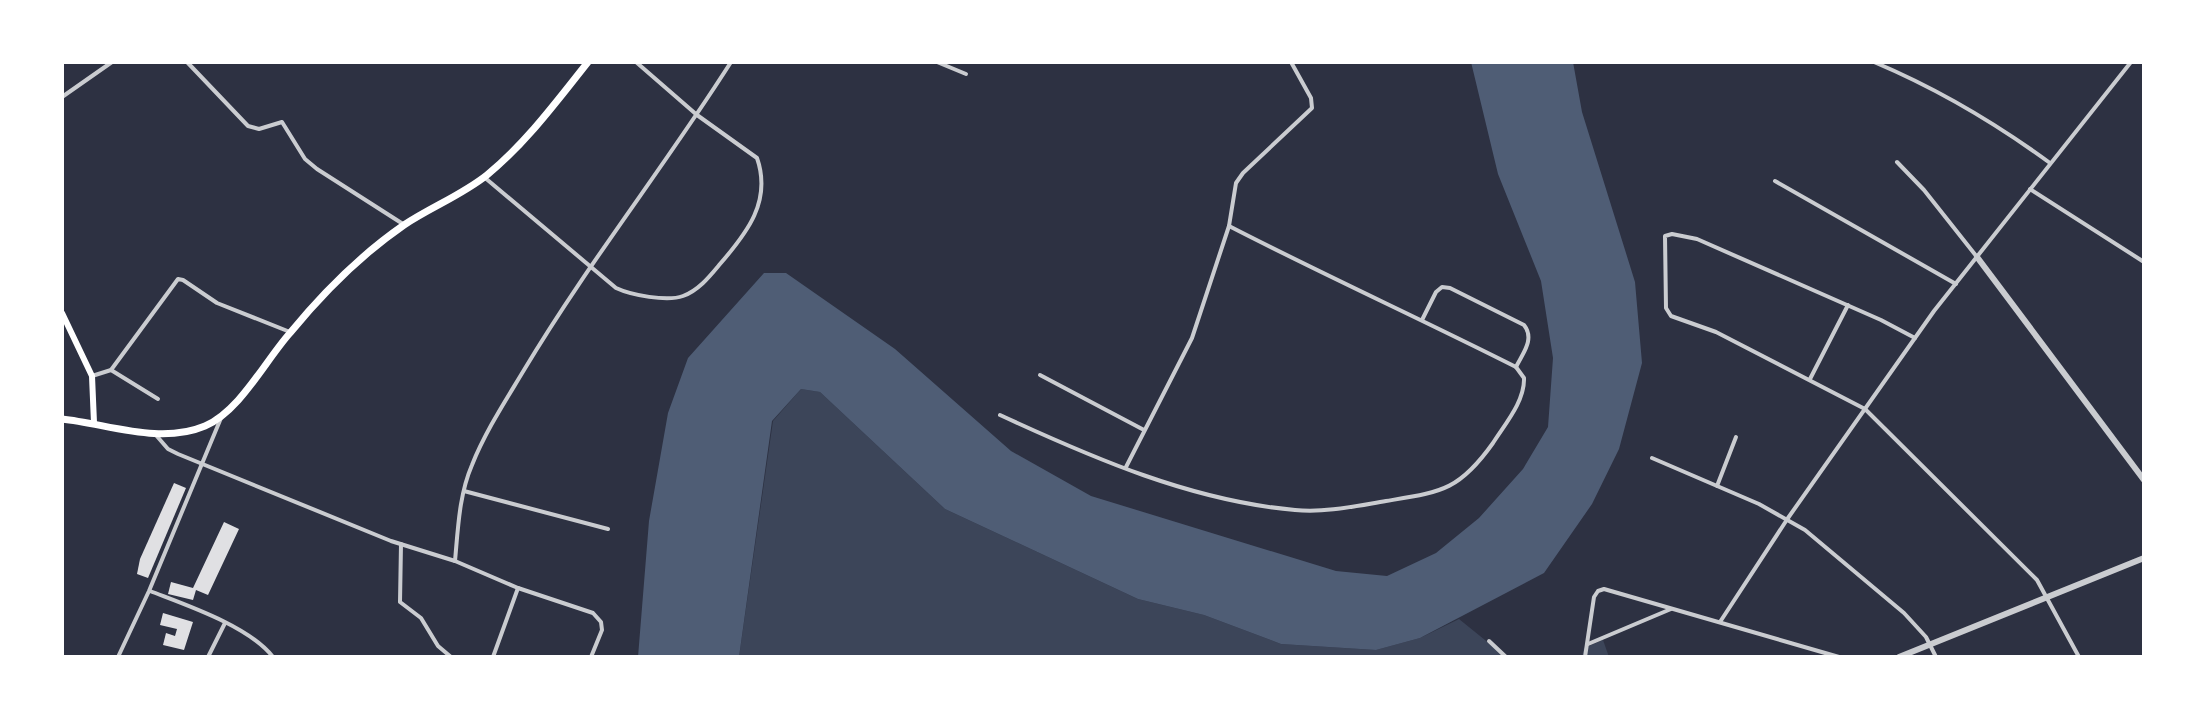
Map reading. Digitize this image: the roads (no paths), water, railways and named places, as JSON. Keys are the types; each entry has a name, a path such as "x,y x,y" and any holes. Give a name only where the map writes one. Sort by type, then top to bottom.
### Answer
{"highway":[{"path":"62,419 154,433 185,432 203,427 222,416 248,388 290,332 358,263 405,225 484,177 533,128 588,62"}],"main road":[{"path":"62,313 92,376 94,423"}],"street":[{"path":"62,97 112,62"},
{"path":"187,62 248,126 259,129 282,122 305,159 405,225"},
{"path":"484,177 590,268 624,292 678,297 698,287 744,237 760,203 762,180 757,158 697,115 636,62"},
{"path":"455,561 464,491 472,465 501,409 554,321 731,62"},
{"path":"937,62 966,74"},
{"path":"1126,469 1192,338 1229,226 1236,183 1312,108 1311,98 1291,62"},
{"path":"1874,62 1921,81 1970,108 2050,163"},
{"path":"1720,622 1788,518 1915,338 2131,62"},
{"path":"1897,162 1924,190 1977,257 2144,480"},
{"path":"1775,181 1956,284"},
{"path":"2030,189 2144,262"},
{"path":"1000,415 1126,469 1219,497 1297,510 1346,508 1438,492 1460,480 1481,460 1521,398 1525,386 1522,373 1516,367 1321,274 1229,226"},
{"path":"1915,338 1697,239 1672,234 1665,236 1666,308 1671,316 1716,332 1865,409 1989,535 2029,571 2049,599 2079,657"},
{"path":"92,376 111,370 170,288 180,279 217,303 290,332"},
{"path":"1422,320 1436,292 1442,287 1500,312 1524,325 1530,335 1516,367"},
{"path":"1810,379 1848,305"},
{"path":"111,370 158,399"},
{"path":"1040,375 1144,430"},
{"path":"118,657 204,464 222,416"},
{"path":"154,433 168,449 204,464 401,544 455,561 598,617 602,630 591,657"},
{"path":"1717,486 1736,437"},
{"path":"1652,458 1788,518 1904,613 1931,645 1936,657"},
{"path":"464,491 608,529"},
{"path":"401,544 400,602 421,618 438,646 450,657"},
{"path":"1899,657 2049,599 2144,558"},
{"path":"493,657 518,588"},
{"path":"1585,657 1594,597 1601,589 1839,657"},
{"path":"149,591 225,623 273,657"},
{"path":"1588,644 1673,608"},
{"path":"208,657 225,623"},
{"path":"1489,641 1506,657"}]}
